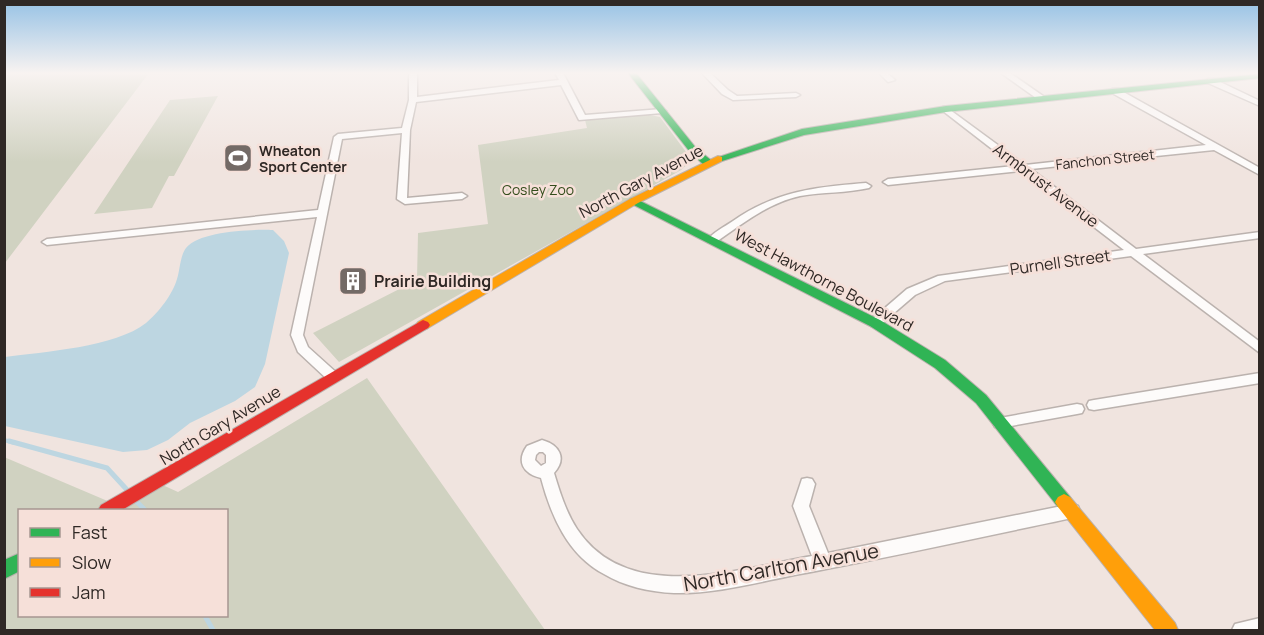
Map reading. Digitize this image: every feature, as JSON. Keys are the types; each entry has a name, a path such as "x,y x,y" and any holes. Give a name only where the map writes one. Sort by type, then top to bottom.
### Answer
{"street":[{"path":"412,103 406,130 402,199 405,201 462,196"},
{"path":"574,103 582,118 661,108"},
{"path":"657,103 693,150 708,163"},
{"name":"North Gary Avenue","path":"112,508 634,201 708,163 793,134 946,109 1002,103"},
{"path":"1136,103 1260,172"},
{"name":"Armbrust Avenue","path":"946,109 1260,349"},
{"path":"333,377 302,349 297,335 338,137 406,130"},
{"name":"Fanchon Street","path":"888,182 1215,147"},
{"path":"712,240 762,206 775,201 808,192 866,186"},
{"name":"West Hawthorne Boulevard","path":"634,201 875,323 940,364 981,399 1168,630"},
{"path":"47,242 322,213"},
{"name":"Purnell Street","path":"875,323 911,292 942,278 1260,235"},
{"path":"1094,405 1260,378"},
{"path":"1000,423 1077,409"},
{"name":"North Carlton Avenue","path":"546,470 558,512 578,542 603,566 640,579 689,585 823,562 1072,511"},
{"path":"807,484 801,506 823,562"},
{"path":"4,570 18,562"},
{"path":"1241,630 1260,627"}],"green space":[{"path":"4,103 127,103 5,263"},
{"path":"168,103 214,103 174,176 169,176 152,208 94,214"},
{"name":"Cosley Zoo","path":"645,114 660,117 689,156 689,163 681,170 339,362 313,333 417,280 418,233 488,224 478,145 587,128 585,120"},
{"path":"367,378 545,630 5,630 4,457 117,505 156,482 178,492"}],"water":[{"path":"273,230 284,241 289,253 265,364 255,387 235,401 190,423 168,440 147,450 123,452 5,426 5,357 98,343 133,331 151,319 169,297 177,279 184,251 193,242 226,232"}],"waterway":[{"path":"4,440 15,443"},
{"path":"9,441 107,468 129,492"},
{"path":"135,500 144,509"},
{"path":"206,617 213,630"}],"traffic: fast":[{"path":"655,103 693,150 708,163"},
{"path":"718,159 802,132 946,109 1007,103"},
{"path":"634,201 875,323 940,364 981,399 1064,502"},
{"path":"4,570 18,562"}],"traffic: slow":[{"path":"423,325 634,201 718,159"},
{"path":"1064,502 1168,630"}],"traffic: jam":[{"path":"109,509 423,325"}],"place":[{"name":"Wheaton Sport Center","path":"238,158"},
{"name":"Prairie Building","path":"353,281"}]}
